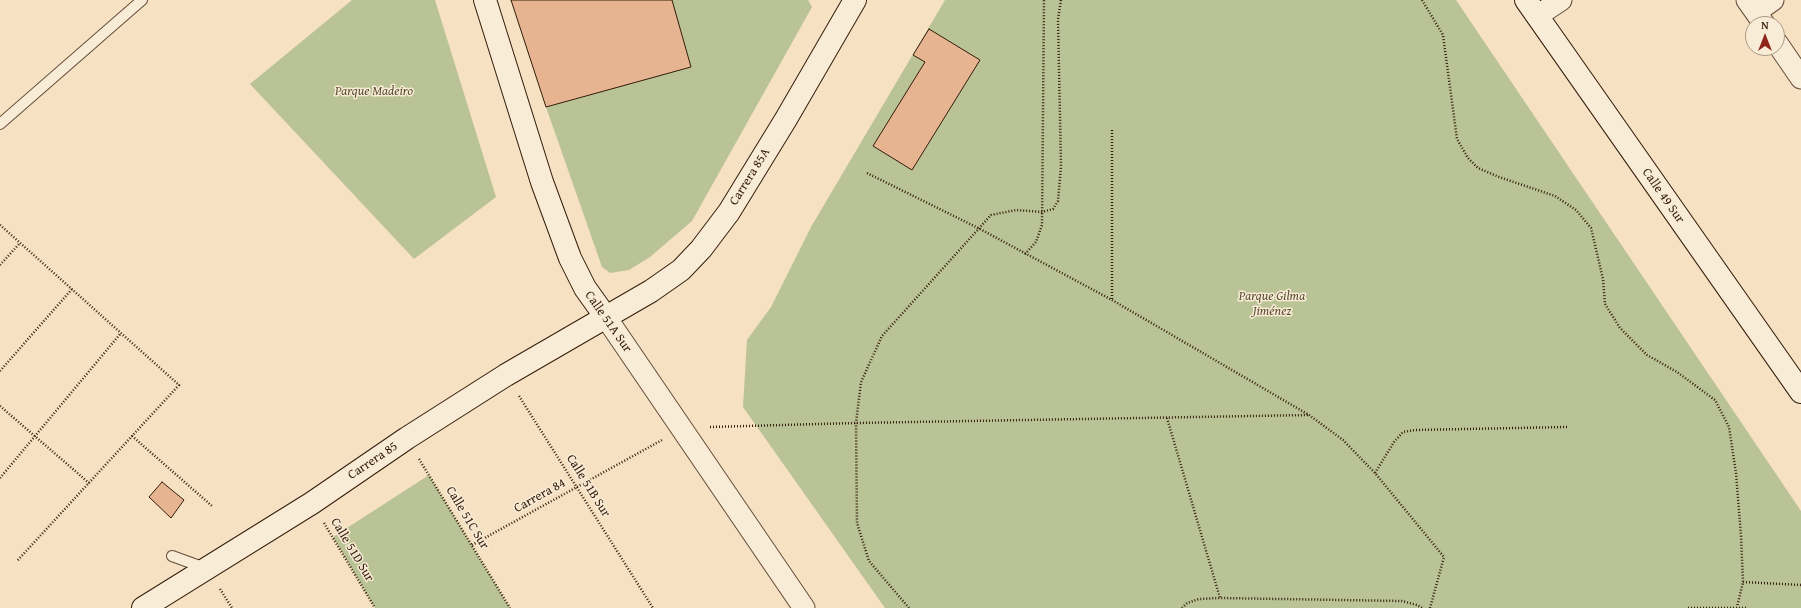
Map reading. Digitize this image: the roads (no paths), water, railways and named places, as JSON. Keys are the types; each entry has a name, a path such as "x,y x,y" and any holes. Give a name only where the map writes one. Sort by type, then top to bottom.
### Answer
{"street":[{"name":"Calle 51A Sur","path":"485,0 542,182 570,258 585,288 606,316 681,429 804,608"},
{"name":"Carrera 85A","path":"606,316 651,292 681,270 701,249 729,212 855,0"},
{"path":"1532,8 1561,0"},
{"path":"1756,12 1773,0"},
{"name":"Calle 49 Sur","path":"1532,8 1801,392"},
{"path":"1785,55 1801,78"},
{"name":"Carrera 85","path":"143,608 312,502 407,438 506,375 606,316"}],"lane":[{"path":"0,124 142,0"},
{"path":"172,556 207,568"}],"park label":[{"name":"Parque Madeiro","path":"374,92"},
{"name":"Parque Gilma Jiménez","path":"1272,304"}]}
